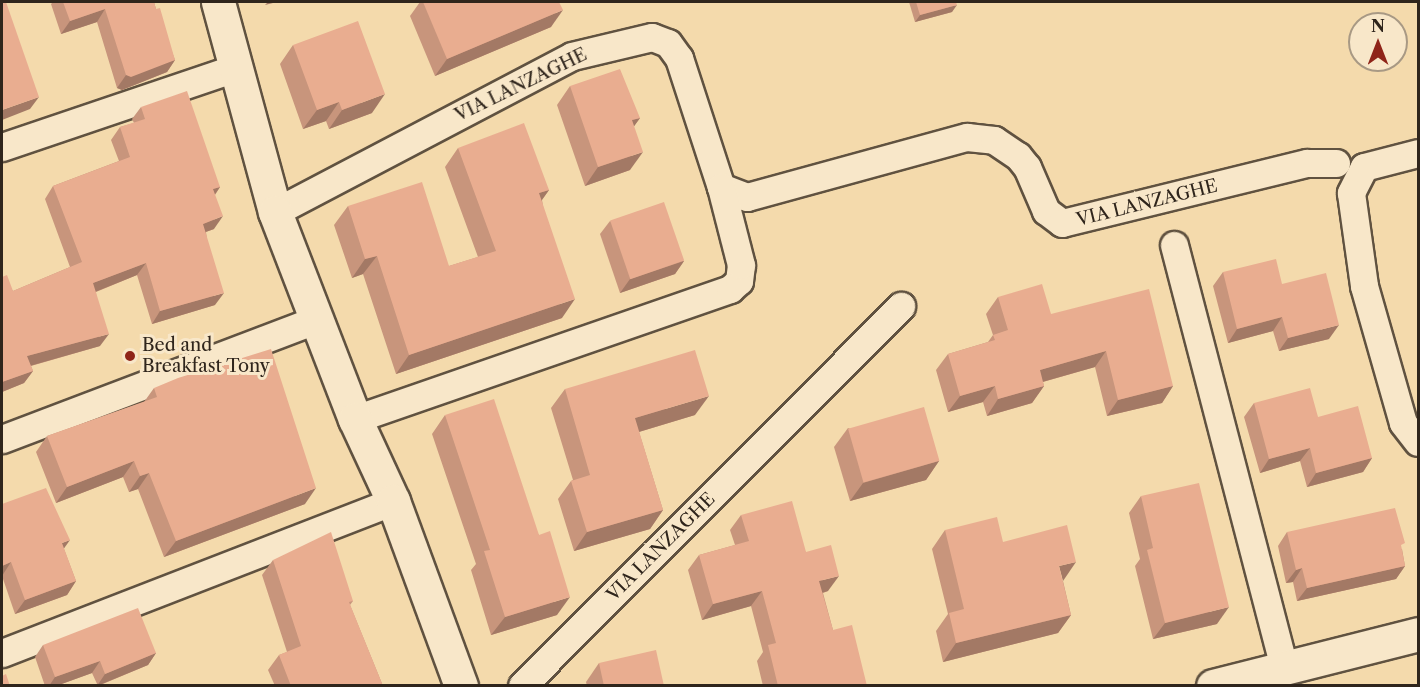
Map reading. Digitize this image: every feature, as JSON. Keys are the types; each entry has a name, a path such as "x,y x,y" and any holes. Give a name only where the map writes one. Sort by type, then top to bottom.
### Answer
{"street":[{"path":"218,2 275,212 355,419 393,501 461,686"},
{"name":"VIA LANZAGHE","path":"275,212 572,56 652,37 668,43 679,58 721,187 741,265 739,281 730,290 355,419"},
{"path":"2,147 235,68"},
{"name":"VIA LANZAGHE","path":"721,187 747,197 979,136 993,140 1018,156 1027,167 1046,211 1062,223 1307,163 1336,163"},
{"path":"1419,153 1364,167 1351,193 1364,286 1403,423 1419,442"},
{"path":"1174,245 1284,667"},
{"name":"VIA LANZAGHE","path":"522,686 901,306"},
{"path":"2,439 316,320"},
{"path":"2,652 393,501"},
{"path":"1213,686 1419,634"}],"building":[{"path":"2,2 6,2 39,97 2,110"},
{"path":"63,2 154,2 156,9 160,8 175,60 131,77 126,75 105,9 70,21"},
{"path":"423,2 559,2 563,10 447,59"},
{"path":"916,2 956,2 957,5 920,15"},
{"path":"358,21 385,94 342,110 339,102 317,110 293,45"},
{"path":"620,69 640,118 632,120 643,152 598,167 570,86"},
{"path":"187,91 220,187 213,189 223,216 203,224 224,293 160,311 146,263 93,283 109,334 27,356 33,371 2,382 2,277 7,275 13,291 82,262 53,186 130,157 120,127 145,119 141,107"},
{"path":"524,123 549,190 539,193 575,299 409,355 377,256 365,259 348,206 422,182 449,266 496,251 458,148"},
{"path":"664,202 684,261 630,279 610,221"},
{"path":"1276,259 1282,284 1326,273 1339,325 1288,338 1282,317 1237,329 1223,272"},
{"path":"1042,284 1051,314 1149,289 1173,386 1118,400 1106,351 1040,370 1044,386 998,399 995,386 960,396 948,354 995,340 993,335 1008,330 998,297"},
{"path":"271,349 316,488 176,541 149,473 140,476 134,461 67,487 47,436 157,397 154,388 178,378"},
{"path":"695,350 709,396 635,418 663,510 587,532 571,481 590,475 565,389"},
{"path":"1310,388 1318,417 1358,406 1372,458 1316,473 1310,448 1269,459 1254,403"},
{"path":"494,399 539,535 550,531 570,597 505,617 484,551 490,550 445,415"},
{"path":"924,407 939,461 863,483 848,429"},
{"path":"1199,483 1229,607 1165,623 1147,550 1153,548 1141,496"},
{"path":"46,488 70,540 62,543 76,581 25,600 11,562 2,566 2,504"},
{"path":"792,501 806,552 831,545 839,576 819,581 833,630 852,625 867,686 778,686 768,645 776,643 762,591 713,604 699,555 749,541 741,515"},
{"path":"1395,508 1405,543 1401,545 1405,566 1307,588 1302,568 1296,570 1287,532"},
{"path":"997,517 1003,542 1067,525 1076,562 1059,566 1071,615 956,643 949,613 964,609 945,530"},
{"path":"331,532 353,601 349,602 383,686 291,686 279,655 301,646 273,560"},
{"path":"138,608 156,653 105,674 100,661 55,677 43,645"},
{"path":"656,650 664,686 604,686 599,663"},
{"path":"6,674 10,686 2,686 2,676"}],"place":[{"name":"Bed and Breakfast Tony","path":"130,356"}]}
